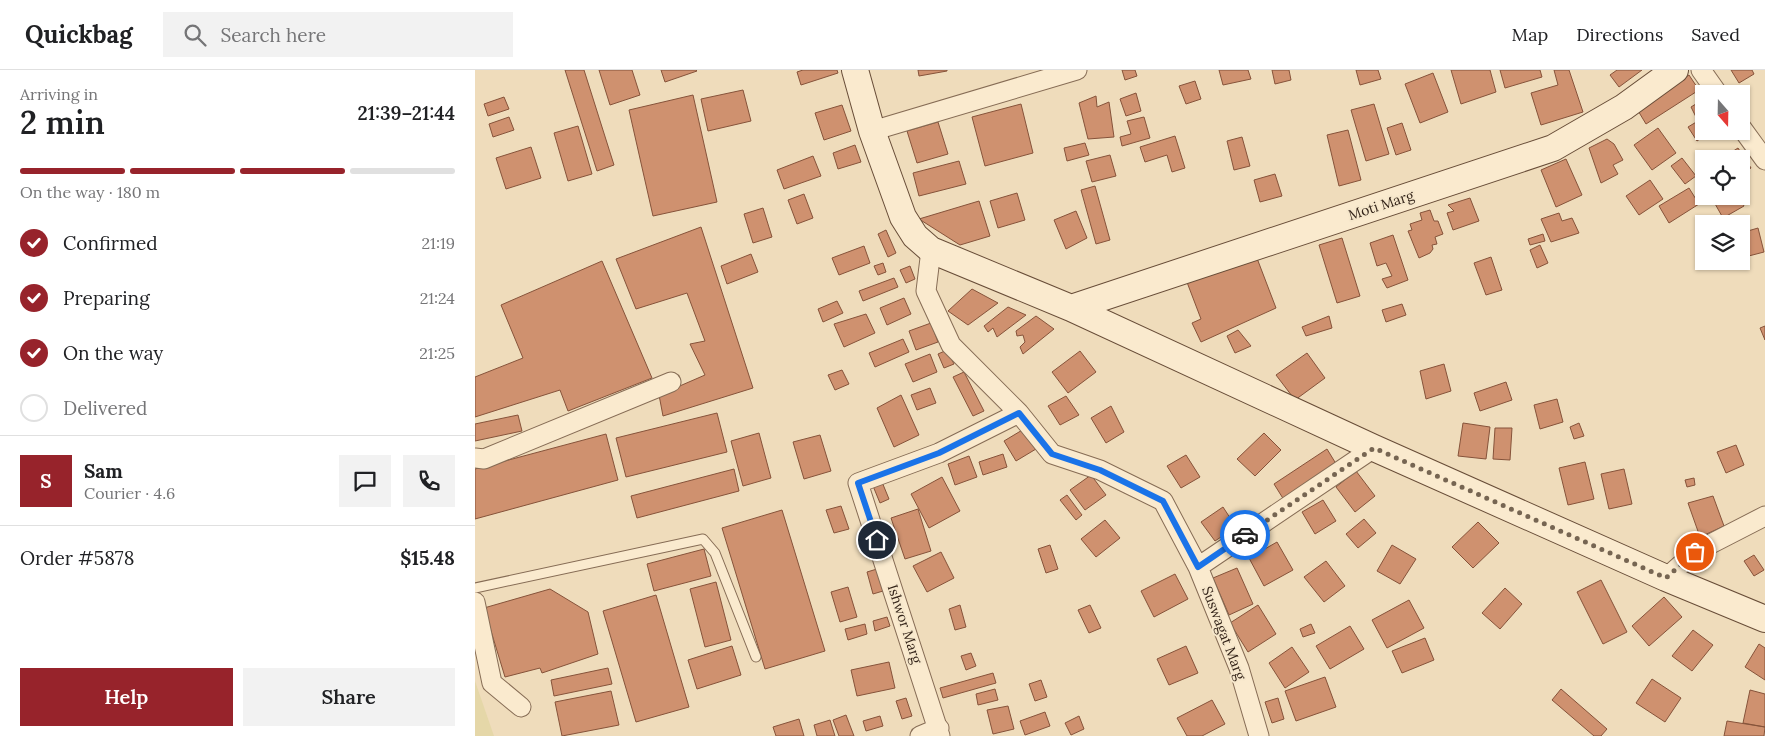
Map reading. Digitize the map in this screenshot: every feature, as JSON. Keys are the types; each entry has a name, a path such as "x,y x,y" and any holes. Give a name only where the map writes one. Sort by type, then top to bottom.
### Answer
{"street":[{"path":"855,70 873,131 903,217 915,236 931,250 1071,308 1374,448 1666,578 1765,619"},
{"path":"873,131 1077,70"},
{"name":"Moti Marg","path":"1071,308 1553,148 1624,107 1675,70"},
{"path":"1701,70 1712,85"},
{"path":"1750,139 1765,160"},
{"path":"931,250 926,291 951,345 1019,413"},
{"path":"475,458 484,459 671,382"},
{"name":"Suswagat Marg","path":"1019,413 1052,454 1100,470 1163,501 1198,567 1239,668 1259,736"},
{"name":"Ishwor Marg","path":"920,736 940,732 858,483 939,453 1019,413"},
{"path":"1198,567 1374,448"},
{"path":"1666,578 1695,552 1765,516"},
{"path":"475,602 492,683 521,707"}],"lane":[{"path":"475,588 703,538 715,554 756,657"}],"shaded area":[{"path":"475,681 494,736 475,736"}],"building":[{"path":"565,70 584,70 614,165 597,171"},
{"path":"599,70 632,70 640,95 610,105"},
{"path":"661,70 696,70 697,71 665,82"},
{"path":"803,70 837,70 838,73 801,85 797,72"},
{"path":"918,70 947,70 947,71 919,76"},
{"path":"1122,70 1135,70 1137,76 1125,80"},
{"path":"1219,70 1248,70 1251,79 1223,85"},
{"path":"1272,70 1289,70 1291,80 1275,84"},
{"path":"1356,70 1378,70 1381,79 1360,85"},
{"path":"1451,70 1490,70 1496,92 1461,104"},
{"path":"1500,70 1540,70 1542,77 1505,88"},
{"path":"1554,70 1569,70 1583,112 1541,125 1531,93 1558,85"},
{"path":"1617,70 1642,70 1619,87 1610,75"},
{"path":"1731,70 1752,70 1754,74 1739,83"},
{"path":"1433,73 1448,112 1420,123 1405,84"},
{"path":"1689,75 1696,85 1695,93 1646,124 1637,109"},
{"path":"1195,81 1201,99 1186,104 1179,86"},
{"path":"743,90 751,121 708,131 701,99"},
{"path":"1136,93 1141,111 1126,116 1120,99"},
{"path":"693,95 717,202 653,216 629,110"},
{"path":"1096,96 1097,107 1109,102 1114,137 1088,139 1079,103"},
{"path":"504,97 509,109 488,116 484,104"},
{"path":"1021,104 1033,153 985,166 972,117"},
{"path":"1374,104 1389,154 1366,161 1351,110"},
{"path":"842,105 851,131 824,140 815,113"},
{"path":"1695,105 1695,115 1691,107"},
{"path":"509,117 514,130 493,137 489,124"},
{"path":"1144,117 1150,138 1122,146 1120,137 1131,134 1127,121"},
{"path":"938,122 948,154 917,163 907,131"},
{"path":"1402,123 1411,150 1396,155 1387,128"},
{"path":"1695,123 1695,138 1688,127"},
{"path":"578,126 592,174 568,181 554,133"},
{"path":"1658,128 1676,153 1652,170 1634,145"},
{"path":"1348,130 1361,180 1339,186 1327,135"},
{"path":"1175,136 1185,168 1172,172 1167,155 1145,162 1140,147"},
{"path":"1242,137 1250,166 1234,170 1227,141"},
{"path":"1607,139 1614,144 1623,160 1613,165 1618,174 1601,183 1589,148"},
{"path":"1085,143 1089,155 1067,161 1064,148"},
{"path":"855,145 861,162 838,169 833,153"},
{"path":"531,147 541,178 506,189 496,158"},
{"path":"1110,155 1116,176 1092,182 1086,161"},
{"path":"813,156 821,176 784,189 777,170"},
{"path":"1682,158 1695,177 1685,184 1671,166"},
{"path":"1566,159 1582,195 1556,207 1541,170"},
{"path":"959,161 966,184 919,196 913,173"},
{"path":"1275,174 1282,196 1260,202 1254,180"},
{"path":"1650,180 1663,199 1639,215 1626,196"},
{"path":"1095,186 1110,240 1096,244 1081,190"},
{"path":"1689,188 1695,198 1695,205 1697,205 1669,223 1659,206"},
{"path":"1017,193 1025,220 998,228 990,201"},
{"path":"804,194 813,218 797,224 788,200"},
{"path":"1470,198 1479,221 1453,230 1447,213 1454,211 1448,205"},
{"path":"979,201 990,236 960,245 919,219"},
{"path":"1716,205 1744,206 1728,215 1721,215"},
{"path":"763,208 772,237 753,243 744,214"},
{"path":"1430,210 1434,221 1438,221 1443,234 1435,237 1437,244 1432,245 1433,249 1430,253 1419,258 1408,231 1412,230 1410,224 1422,220 1420,213"},
{"path":"1076,211 1087,238 1066,249 1054,220"},
{"path":"1559,213 1562,221 1572,218 1579,233 1551,242 1541,219"},
{"path":"701,227 753,388 663,416 659,395 705,375 690,344 705,341 687,293 636,309 616,259"},
{"path":"1758,228 1764,252 1750,256 1750,230"},
{"path":"886,230 896,253 888,257 878,234"},
{"path":"1543,234 1545,241 1530,245 1528,239"},
{"path":"1393,235 1408,280 1387,288 1382,279 1392,276 1386,263 1377,266 1370,243"},
{"path":"1342,238 1360,296 1337,303 1319,245"},
{"path":"1540,245 1548,263 1537,268 1530,250"},
{"path":"864,246 870,263 839,275 832,258"},
{"path":"1255,253 1276,308 1201,342 1192,323 1201,319 1185,277"},
{"path":"751,254 758,272 727,284 721,266"},
{"path":"1491,257 1502,290 1486,295 1474,263"},
{"path":"602,261 652,378 568,411 560,390 475,417 475,377 523,358 501,305"},
{"path":"883,263 886,272 878,275 874,266"},
{"path":"910,266 915,279 906,283 900,270"},
{"path":"894,278 898,287 863,301 859,291"},
{"path":"972,289 998,303 968,325 948,311"},
{"path":"904,298 911,314 887,325 880,308"},
{"path":"837,301 843,313 823,322 818,309"},
{"path":"1402,304 1406,315 1386,322 1382,310"},
{"path":"1008,307 1026,315 997,337 993,328 988,332 984,326"},
{"path":"866,314 875,333 844,347 834,324"},
{"path":"1036,316 1054,329 1023,354 1020,347 1025,342 1023,335 1017,336 1016,331"},
{"path":"1329,316 1332,328 1306,336 1302,327"},
{"path":"931,323 938,342 916,350 909,331"},
{"path":"1765,326 1765,340 1760,328"},
{"path":"1238,330 1251,346 1235,353 1227,336"},
{"path":"903,339 909,352 875,367 869,353"},
{"path":"947,350 954,364 944,368 938,354"},
{"path":"1080,351 1096,372 1068,393 1052,372"},
{"path":"1307,353 1325,378 1295,400 1276,375"},
{"path":"930,354 937,372 913,382 905,364"},
{"path":"1444,364 1451,391 1426,399 1420,371"},
{"path":"842,370 849,384 835,390 828,375"},
{"path":"964,372 984,411 973,416 953,377"},
{"path":"1506,382 1512,400 1480,411 1474,393"},
{"path":"930,388 936,403 917,410 911,395"},
{"path":"901,395 919,435 894,447 877,408"},
{"path":"1066,396 1079,415 1060,425 1048,406"},
{"path":"1557,399 1563,422 1540,429 1534,405"},
{"path":"1111,406 1124,432 1106,443 1091,418"},
{"path":"717,413 727,452 626,477 616,438"},
{"path":"518,415 522,431 475,441 475,424"},
{"path":"1463,423 1490,427 1486,459 1458,456"},
{"path":"1579,423 1584,436 1574,439 1570,427"},
{"path":"1495,428 1512,428 1510,460 1493,459"},
{"path":"1024,429 1036,449 1016,461 1004,441"},
{"path":"759,433 771,478 743,486 731,441"},
{"path":"1264,433 1281,450 1255,476 1237,459"},
{"path":"606,434 618,480 475,519 475,469"},
{"path":"820,435 831,471 804,479 793,442"},
{"path":"1736,445 1744,465 1726,473 1717,452"},
{"path":"1327,449 1338,467 1284,500 1274,484"},
{"path":"1003,454 1007,467 983,475 979,462"},
{"path":"1186,455 1200,477 1181,488 1167,466"},
{"path":"969,456 977,477 955,485 948,464"},
{"path":"1585,462 1594,499 1568,505 1559,468"},
{"path":"734,469 739,491 637,518 631,496"},
{"path":"1624,469 1632,504 1609,509 1601,474"},
{"path":"1356,471 1375,496 1355,512 1336,487"},
{"path":"1091,475 1106,495 1085,510 1070,490"},
{"path":"942,477 960,511 929,528 911,494"},
{"path":"1694,478 1695,485 1687,487 1685,480"},
{"path":"882,482 889,499 880,503 873,486"},
{"path":"1067,495 1082,515 1076,520 1060,500"},
{"path":"1713,496 1724,526 1700,537 1688,503"},
{"path":"1323,500 1336,521 1315,534 1302,512"},
{"path":"841,506 849,529 834,533 826,510"},
{"path":"1223,507 1236,527 1215,541 1201,522"},
{"path":"918,509 931,551 905,559 891,518"},
{"path":"782,510 825,651 765,669 722,528"},
{"path":"1364,519 1376,533 1358,548 1346,534"},
{"path":"1105,520 1120,538 1096,557 1081,539"},
{"path":"1478,522 1499,543 1473,568 1452,547"},
{"path":"1277,542 1293,570 1264,586 1249,558"},
{"path":"1050,545 1058,569 1046,573 1038,549"},
{"path":"1392,545 1416,559 1400,584 1377,571"},
{"path":"704,549 711,576 654,591 647,564"},
{"path":"941,552 954,578 927,592 913,566"},
{"path":"1754,555 1764,570 1754,576 1744,561"},
{"path":"1326,561 1345,586 1324,602 1304,577"},
{"path":"1237,568 1253,604 1229,615 1213,578"},
{"path":"877,569 883,591 873,594 867,572"},
{"path":"1175,574 1188,599 1154,617 1141,591"},
{"path":"1601,580 1627,632 1603,644 1577,592"},
{"path":"716,582 731,640 705,647 690,589"},
{"path":"848,587 857,617 840,622 831,592"},
{"path":"1505,588 1522,604 1500,629 1482,613"},
{"path":"550,589 588,612 598,654 542,673 540,668 505,677 484,608"},
{"path":"656,595 689,707 636,722 603,611"},
{"path":"1664,597 1682,617 1649,646 1632,626"},
{"path":"1409,600 1424,628 1387,648 1372,620"},
{"path":"960,605 966,627 955,630 949,609"},
{"path":"1090,605 1101,628 1089,633 1078,610"},
{"path":"1258,605 1276,634 1248,652 1230,623"},
{"path":"887,617 890,626 875,631 873,621"},
{"path":"865,624 867,634 848,640 845,629"},
{"path":"1311,624 1315,633 1303,637 1300,629"},
{"path":"1350,626 1364,649 1330,669 1316,646"},
{"path":"1693,630 1713,645 1692,671 1672,656"},
{"path":"1425,638 1434,660 1402,673 1392,651"},
{"path":"1759,644 1765,648 1765,680 1745,667"},
{"path":"732,646 741,675 697,689 688,660"},
{"path":"1186,646 1198,673 1169,685 1157,659"},
{"path":"1292,647 1309,672 1285,688 1269,663"},
{"path":"971,653 976,666 966,670 961,656"},
{"path":"889,662 895,688 857,696 851,670"},
{"path":"608,668 612,684 554,696 551,680"},
{"path":"993,673 996,683 943,698 940,688"},
{"path":"1325,677 1336,707 1296,721 1285,691"},
{"path":"1652,679 1681,698 1665,722 1636,703"},
{"path":"1041,680 1047,697 1035,701 1029,684"},
{"path":"995,689 998,700 978,705 976,694"},
{"path":"1561,689 1607,729 1601,736 1594,736 1552,700"},
{"path":"1750,690 1765,694 1765,727 1743,723"},
{"path":"611,691 619,725 562,736 555,702"},
{"path":"906,698 912,716 902,719 896,701"},
{"path":"1278,698 1284,719 1272,723 1265,702"},
{"path":"1212,700 1225,724 1202,736 1187,736 1177,718"},
{"path":"1008,706 1014,729 993,734 987,710"},
{"path":"1045,712 1050,726 1025,735 1020,721"},
{"path":"846,715 854,736 839,736 833,720"},
{"path":"880,716 883,726 866,731 863,721"},
{"path":"1079,716 1084,729 1071,735 1065,723"},
{"path":"799,719 804,736 776,736 773,727"},
{"path":"830,720 835,736 817,736 814,725"},
{"path":"1727,721 1765,727 1764,736 1724,736"}],"way so far":[{"path":"1245,535 1374,448 1666,578 1695,552"}],"route":[{"path":"877,540 858,483 939,453 1019,413 1052,454 1100,470 1163,501 1198,567 1245,535"}]}
